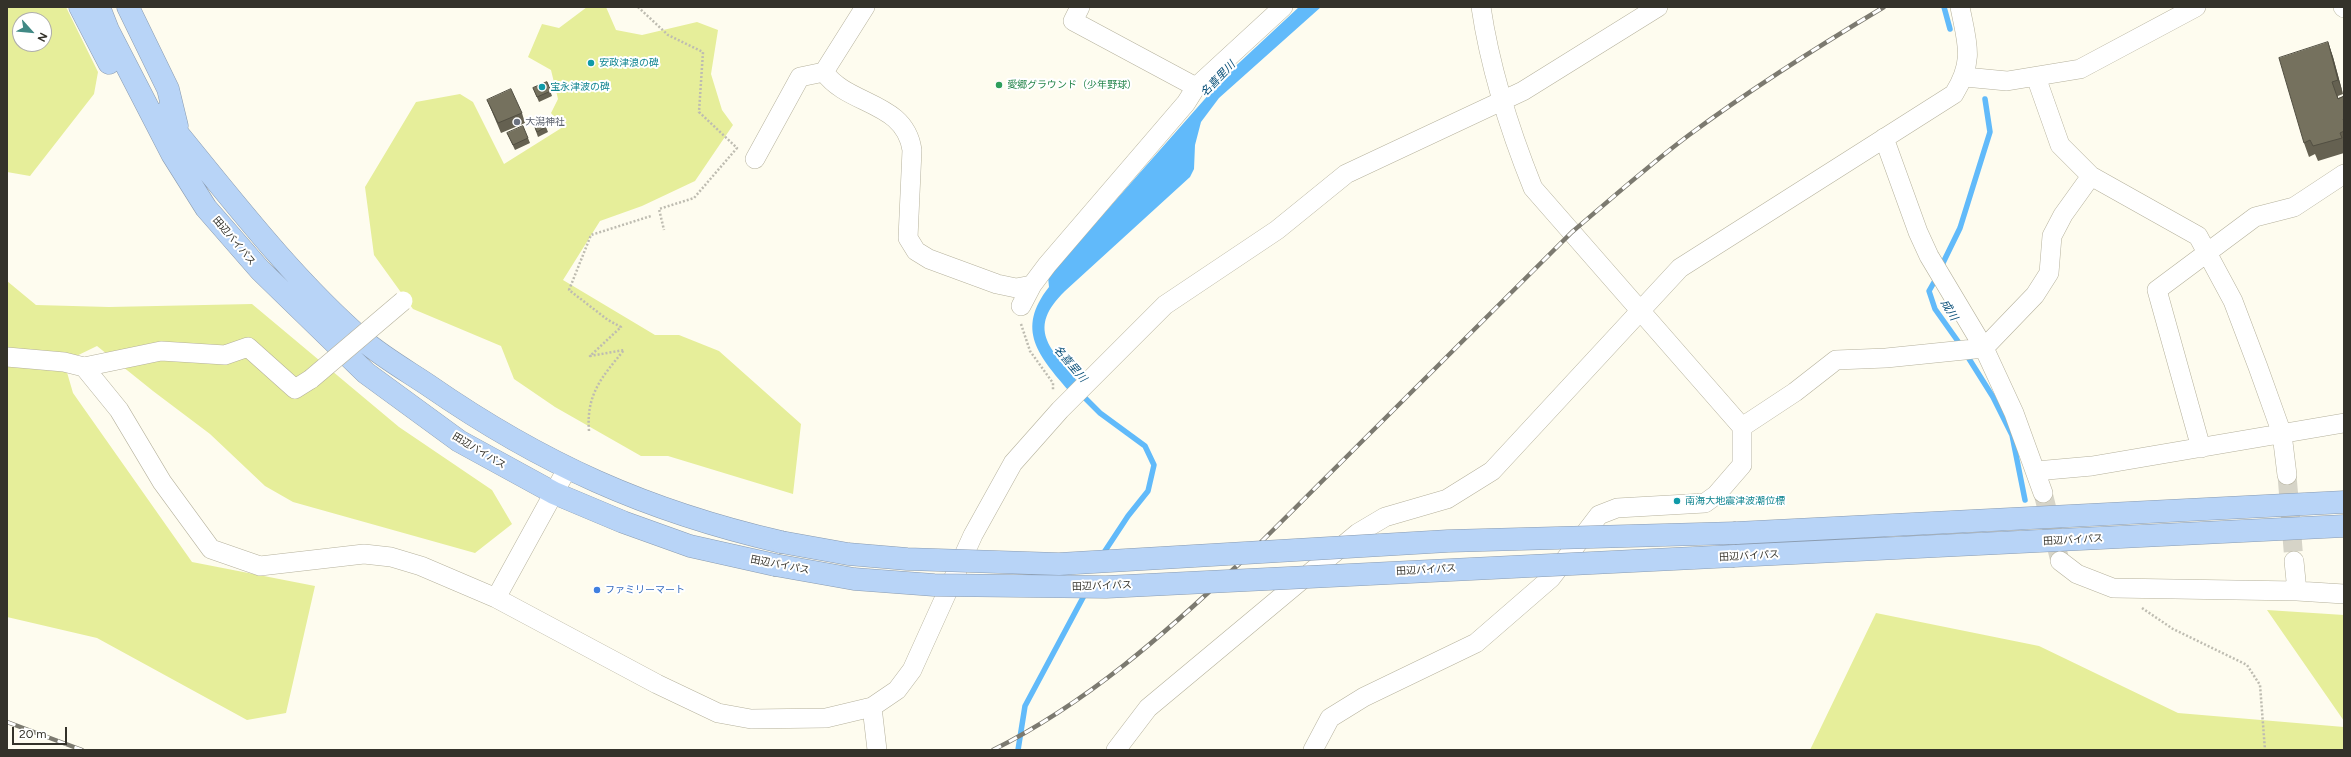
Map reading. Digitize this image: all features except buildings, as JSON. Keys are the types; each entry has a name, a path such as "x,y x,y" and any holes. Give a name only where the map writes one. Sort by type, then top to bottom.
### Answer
{"highway":[{"path":"80,7 90,30 129,100 169,161 206,208"},
{"name":"田辺バイパス","path":"99,7 108,30 172,154 206,208 260,270 366,373 459,441 554,493 623,522 690,546 775,565 854,579 934,585 1098,587 2344,526"},
{"path":"113,7 136,58 179,135 289,268 364,341 479,420 567,469 610,489 671,512 726,529 781,542 848,554 907,560 1059,564 1448,541 1736,533 2344,502"},
{"path":"128,7 168,89 179,135"}],"street":[{"path":"755,159 800,76 824,72 865,7"},
{"path":"1080,7 1073,21 1196,87"},
{"path":"1021,306 1032,285 1186,103 1196,87 1283,7"},
{"path":"1313,750 1330,718 1364,697 1476,643 1551,578 1599,515 1617,508 1705,503 1716,494 1742,465 1742,427 1533,188 1518,151 1485,32 1481,7"},
{"path":"84,367 119,410 162,482 211,549 260,566 364,554 391,557 421,566 496,598 657,684 718,713 751,719 826,718 872,707 897,690 912,670 974,535 1013,463 1062,408 1165,305 1277,230 1346,174 1504,101 1658,7"},
{"path":"1116,750 1148,708 1358,533 1385,517 1447,499 1492,471 1641,312 1680,268 1954,94 1965,77 1969,52 1960,7"},
{"path":"1965,77 2007,80 2036,77 2080,69 2196,7"},
{"path":"824,72 831,81 841,88 894,117 910,137 912,150 908,238 916,251 929,259 997,284 1016,288 1032,285"},
{"path":"2036,77 2060,144 2091,176 2198,236 2233,301 2282,434 2287,475"},
{"path":"1884,138 1918,232 1929,256 1984,348 2014,413 2043,493"},
{"path":"2202,448 2157,290 2255,217 2294,208 2344,174"},
{"path":"1742,427 1795,392 1836,360 1886,358 1984,348 2035,295 2049,273 2052,236 2063,215 2091,176"},
{"path":"7,357 64,362 84,367 160,351 225,355 248,347 295,389 311,379 403,301"},
{"path":"2036,471 2092,466 2344,423"},
{"path":"496,598 567,469"},
{"path":"2060,561 2077,574 2113,588 2297,591 2344,594"},
{"path":"2294,561 2297,591"},
{"path":"872,707 877,750"}],"path":[{"path":"638,7 668,35 703,52 699,112 737,148 694,198 659,209 664,230"},
{"path":"589,430 588,419 597,384 624,350 590,356 621,327 608,320 569,290 591,235 651,216"},
{"path":"1021,306 1021,328 1030,351 1053,383 1052,403 1062,408"},
{"path":"2113,588 2173,629 2247,665 2260,685 2265,750"}],"green space":[{"path":"7,7 66,7 98,72 94,94 30,176 7,172"},
{"path":"587,7 606,7 616,30 642,35 697,22 718,30 711,74 722,110 733,125 695,181 642,206 600,221 563,280 655,335 679,335 719,351 801,424 793,494 668,456 641,456 555,407 514,379 501,346 413,309 374,255 365,187 416,102 460,94 473,102 504,164 563,127 551,113 558,99 551,70 528,57 542,24 559,28"},
{"path":"7,281 36,305 109,307 252,304 399,427 492,490 512,524 475,553 293,502 265,486 210,434 97,346 64,362 73,393 192,562 315,586 286,713 247,720 97,638 7,617"},
{"path":"2267,610 2344,615 2344,721"},
{"path":"1876,613 2039,646 2178,713 2344,727 2344,750 1810,750"}],"water":[{"path":"1299,7 1321,7 1219,98 1201,122 1195,145 1194,169 1190,177 1065,291 1053,304 1047,316 1045,328 1046,338 1059,359 1078,382 1069,391 1048,366 1035,342 1032,330 1034,316 1039,302 1049,287 1048,277 1226,75"}],"waterway":[{"name":"成川","path":"1944,7 1950,29"},
{"name":"成川","path":"1940,269 1960,228 1990,132 1985,99"},
{"name":"成川","path":"1937,277 1929,291 1935,309 1962,347"},
{"name":"成川","path":"1966,354 1993,397 2012,435 2025,500"},
{"name":"名喜里川","path":"1081,394 1100,413 1145,446 1154,465 1148,491 1128,516 1101,557"},
{"name":"名喜里川","path":"1018,750 1025,706 1086,592"}],"tunnel":[{"path":"2287,475 2294,561"},
{"path":"2043,493 2060,561"}],"railway":[{"path":"993,750 1061,711 1093,689 1184,615 1241,562 1572,232 1645,170 1674,146 1736,101 1809,53 1884,7"},
{"path":"7,722 82,750"}],"place":[{"name":"安政津浪の碑","path":"591,63"},
{"name":"愛郷グラウンド（少年野球）","path":"999,85"},
{"name":"宝永津波の碑","path":"542,87"},
{"name":"大潟神社","path":"517,122"},
{"name":"南海大地震津波潮位標","path":"1677,501"},
{"name":"ファミリーマート","path":"597,590"}]}
